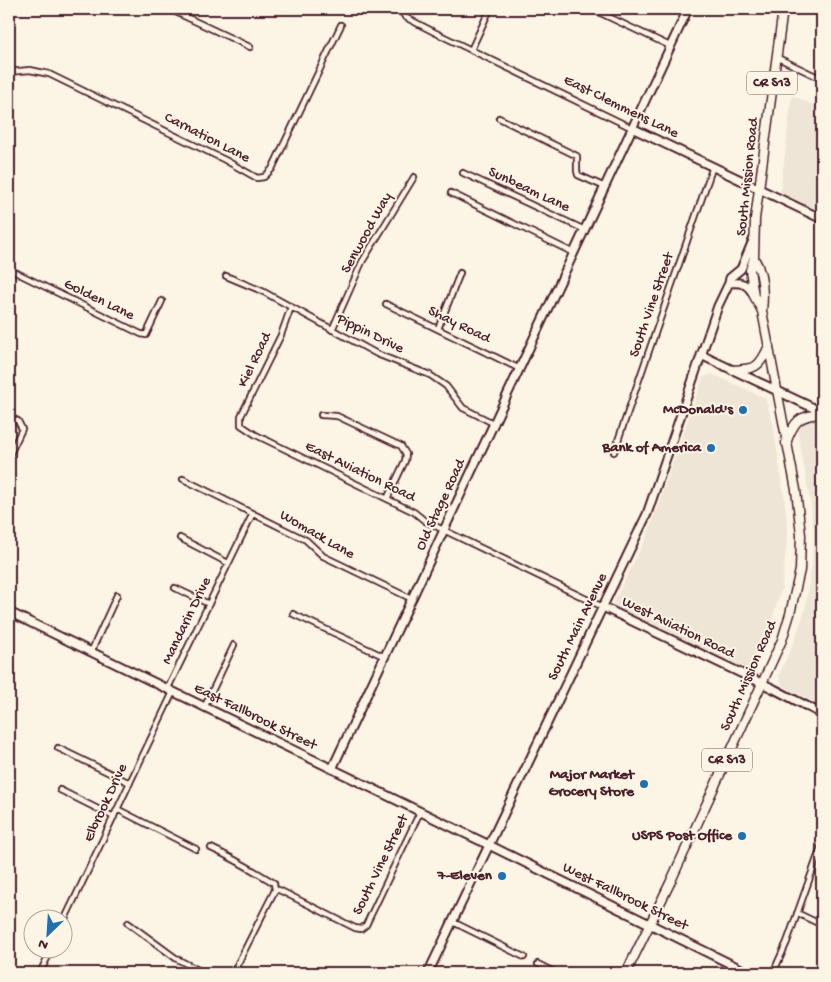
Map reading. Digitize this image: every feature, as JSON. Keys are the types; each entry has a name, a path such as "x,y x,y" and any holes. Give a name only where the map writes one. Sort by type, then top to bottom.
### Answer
{"main road":[{"name":"Old Stage Road","path":"332,769 688,9"},
{"name":"South Mission Road","path":"626,973 763,683 785,631 800,570 800,522 796,490 762,311 754,296 750,270 754,258 759,188 783,9"},
{"name":"East Clemmens Lane","path":"632,128 822,219"},
{"name":"South Main Avenue","path":"428,973 647,514 718,306 730,278 741,268 754,237"},
{"name":"South Mission Road","path":"754,258 760,268 764,296 762,311"},
{"path":"729,283 740,281 745,284 754,296"},
{"path":"732,370 758,366 769,346"},
{"path":"701,356 822,413"},
{"path":"786,443 797,421 803,417 822,413"},
{"name":"West Aviation Road","path":"602,607 819,709 822,714"},
{"name":"East Fallbrook Street","path":"9,612 489,845"},
{"name":"West Fallbrook Street","path":"489,845 749,973"}],"street":[{"path":"169,9 250,47"},
{"name":"East Clemmens Lane","path":"400,9 405,17 632,128"},
{"path":"471,50 490,9"},
{"path":"592,9 670,46"},
{"name":"Carnation Lane","path":"9,72 30,70 49,74 257,178 264,176 272,169 342,25"},
{"path":"776,57 822,79"},
{"path":"499,118 577,156 576,171 578,175 605,187"},
{"name":"South Vine Street","path":"614,452 713,166"},
{"name":"Sunbeam Lane","path":"463,173 585,230"},
{"name":"Senwood Way","path":"332,330 362,262 414,176"},
{"path":"451,193 574,253"},
{"name":"Golden Lane","path":"9,269 141,334 146,335 162,301"},
{"path":"438,329 460,274"},
{"name":"Pippin Drive","path":"226,276 262,291 377,354 430,375 446,386 463,408 495,424"},
{"name":"Shay Road","path":"386,304 520,369"},
{"name":"Kiel Road","path":"241,425 241,416 281,334 291,307"},
{"path":"321,415 337,416 401,446 406,454 405,462 387,498"},
{"path":"9,418 20,424 22,429 9,456"},
{"name":"East Aviation Road","path":"241,425 256,436 387,498 414,512 425,521 602,607"},
{"name":"Womack Lane","path":"183,479 306,540 323,556 412,599"},
{"name":"Mandarin Drive","path":"170,691 228,563 253,513"},
{"path":"180,538 228,563"},
{"path":"175,588 209,604"},
{"path":"90,652 117,595"},
{"path":"293,614 385,657"},
{"path":"204,708 234,645"},
{"name":"Elbrook Drive","path":"69,910 130,783 170,691"},
{"path":"58,748 130,783"},
{"path":"60,790 114,817"},
{"path":"117,809 196,849"},
{"name":"South Vine Street","path":"275,890 279,890 355,928 363,927 366,925 420,812"},
{"path":"211,848 236,860 274,883 275,890 233,973"},
{"path":"773,973 787,942 821,848"},
{"path":"797,913 822,925"},
{"path":"453,922 524,957"},
{"path":"128,923 177,959 204,973"},
{"path":"40,973 46,960"},
{"path":"538,964 556,973"}],"shaded area":[{"path":"792,95 822,109 822,213 780,194"},
{"path":"712,374 765,398 773,423 784,495 788,531 782,587 771,623 751,671 611,607 647,536 703,377"},
{"path":"809,420 822,425 822,706 783,686 779,675 805,610 812,564 813,532 811,506 798,434 798,428"}],"place":[{"name":"McDonald's","path":"743,410"},
{"name":"Bank of America","path":"711,448"},
{"name":"Major Market Grocery Store","path":"644,784"},
{"name":"USPS Post Office","path":"742,836"},
{"name":"7-Eleven","path":"502,876"}]}
